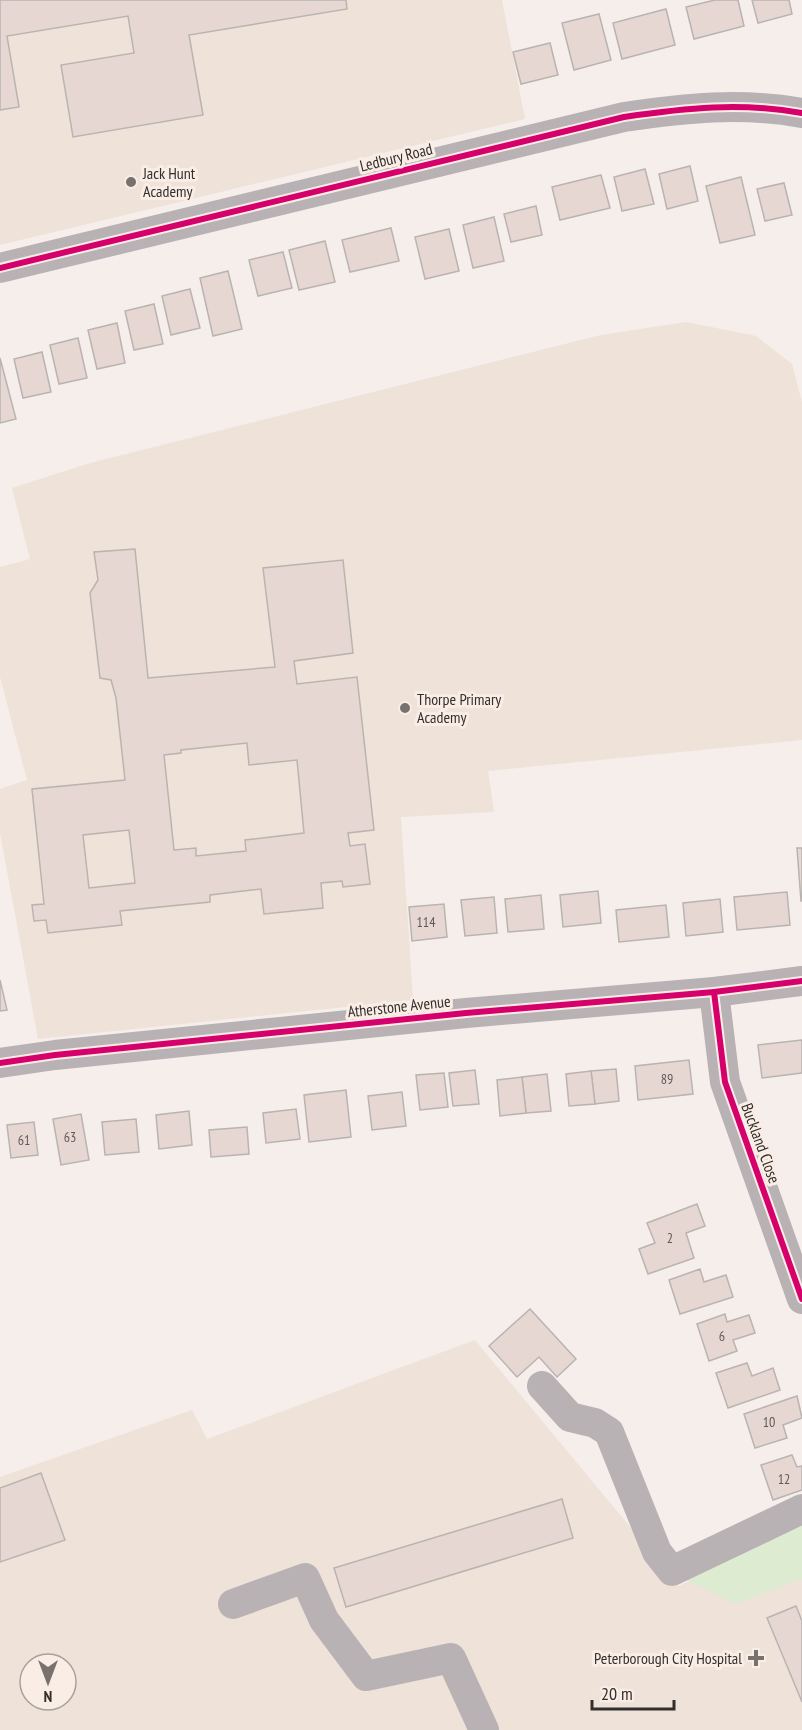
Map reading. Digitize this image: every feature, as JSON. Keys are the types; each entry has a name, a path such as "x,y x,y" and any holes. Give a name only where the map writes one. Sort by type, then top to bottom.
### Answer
{"street":[{"name":"Ledbury Road","path":"0,268 624,117 714,106 756,107 802,113"},
{"name":"Atherstone Avenue","path":"0,1063 55,1055 466,1013 714,992 802,981"},
{"name":"Buckland Close","path":"714,992 724,1082 802,1299"},
{"path":"542,1386 570,1417 595,1423 609,1432 657,1552 672,1571 802,1509"},
{"path":"234,1604 305,1578 324,1620 366,1676 452,1658 483,1730"}],"shaded area":[{"name":"Jack Hunt Academy","path":"0,0 502,0 525,119 0,245"},
{"name":"Thorpe Primary Academy","path":"686,322 756,336 792,364 802,402 802,740 488,771 494,812 401,817 413,1000 38,1039 0,833 0,789 27,780 0,677 0,567 30,559 12,488 90,463 601,335"},
{"path":"475,1340 679,1586 802,1527 802,1730 0,1730 0,1477 192,1410 207,1439"}],"green space":[{"path":"802,1518 802,1579 735,1604 680,1577"}],"building":[{"path":"0,0 346,0 347,9 189,35 203,115 73,137 61,65 134,53 128,16 7,36 19,107 0,110"},
{"path":"715,0 738,0 744,26 694,39 686,7"},
{"path":"752,0 789,0 792,14 758,23"},
{"path":"666,9 675,45 622,59 613,23"},
{"path":"599,14 611,60 574,70 562,23"},
{"path":"550,43 558,75 521,84 513,52"},
{"path":"690,166 698,201 667,209 659,174"},
{"path":"645,169 654,204 622,211 614,177"},
{"path":"601,175 610,208 560,220 552,187"},
{"path":"741,177 755,235 720,243 706,186"},
{"path":"784,183 792,215 765,221 757,189"},
{"path":"536,206 542,235 511,242 504,214"},
{"path":"494,217 504,261 473,268 463,225"},
{"path":"391,228 399,261 350,272 342,240"},
{"path":"449,229 459,271 425,279 415,237"},
{"path":"325,241 335,282 299,290 289,250"},
{"path":"283,252 292,288 258,296 249,260"},
{"path":"228,271 242,329 213,336 200,278"},
{"path":"190,289 200,328 171,335 162,296"},
{"path":"154,304 163,344 134,350 125,311"},
{"path":"117,323 125,363 97,369 88,330"},
{"path":"78,338 87,378 59,384 50,345"},
{"path":"42,352 51,392 23,398 14,359"},
{"path":"0,358 16,419 0,423"},
{"path":"135,549 148,678 275,667 263,568 343,560 353,653 294,661 297,684 357,677 374,830 348,833 350,846 365,844 370,884 343,887 342,881 321,883 323,908 264,914 261,889 210,895 210,902 120,911 122,925 48,933 46,920 34,921 32,905 44,904 32,789 125,780 116,698 111,680 100,678 90,593 98,580 94,552","holes":["247,743 249,765 297,760 304,833 245,840 246,851 196,856 196,848 174,850 164,755 181,753 181,750","129,830 135,883 89,888 83,835"]},
{"path":"797,848 802,848 802,901 801,901"},
{"path":"598,891 601,923 563,927 560,895"},
{"path":"787,892 790,925 737,930 734,897"},
{"path":"541,895 544,929 508,932 505,899"},
{"path":"494,897 497,933 465,936 461,900"},
{"path":"720,899 723,932 686,936 683,903"},
{"path":"444,904 447,937 412,941 409,907"},
{"path":"666,905 669,937 619,942 616,910"},
{"path":"0,980 7,1010 0,1011"},
{"path":"802,1040 802,1073 762,1078 758,1045"},
{"path":"689,1060 693,1094 638,1100 635,1066"},
{"path":"616,1069 619,1101 595,1104 591,1071"},
{"path":"475,1070 479,1104 453,1106 449,1073"},
{"path":"591,1071 595,1104 569,1106 566,1074"},
{"path":"444,1073 448,1107 420,1110 416,1075"},
{"path":"547,1074 551,1111 526,1113 522,1077"},
{"path":"522,1077 526,1113 500,1116 497,1080"},
{"path":"346,1090 351,1137 309,1142 304,1095"},
{"path":"402,1092 406,1126 372,1130 368,1096"},
{"path":"296,1109 300,1139 266,1143 263,1113"},
{"path":"189,1111 192,1145 159,1149 156,1115"},
{"path":"81,1114 89,1160 61,1165 53,1119"},
{"path":"136,1119 139,1152 105,1155 102,1122"},
{"path":"34,1122 38,1155 11,1158 7,1125"},
{"path":"247,1127 249,1154 211,1157 209,1130"},
{"path":"697,1204 705,1226 686,1233 694,1258 648,1274 639,1249 655,1243 647,1223"},
{"path":"700,1269 704,1282 726,1275 733,1297 680,1314 669,1280"},
{"path":"530,1309 576,1359 557,1377 539,1357 517,1377 489,1346"},
{"path":"725,1314 727,1322 749,1315 755,1333 733,1340 737,1351 709,1361 697,1324"},
{"path":"747,1363 752,1376 773,1368 780,1390 728,1408 716,1373"},
{"path":"797,1396 802,1418 783,1425 787,1438 755,1448 744,1414"},
{"path":"792,1455 797,1467 802,1466 802,1490 773,1500 761,1465"},
{"path":"41,1473 65,1540 0,1562 0,1488"},
{"path":"562,1499 573,1538 346,1607 334,1568"},
{"path":"796,1606 802,1621 802,1702 767,1618"}],"cycle path":[{"path":"0,268 624,117 669,111 735,107 802,113"},
{"path":"0,1063 55,1055 466,1013 714,992 802,981"},
{"path":"714,992 725,1082 802,1299"}],"place":[{"name":"Jack Hunt Academy","path":"131,182"},
{"name":"Thorpe Primary Academy","path":"405,708"},
{"name":"Peterborough City Hospital","path":"756,1658"}]}
